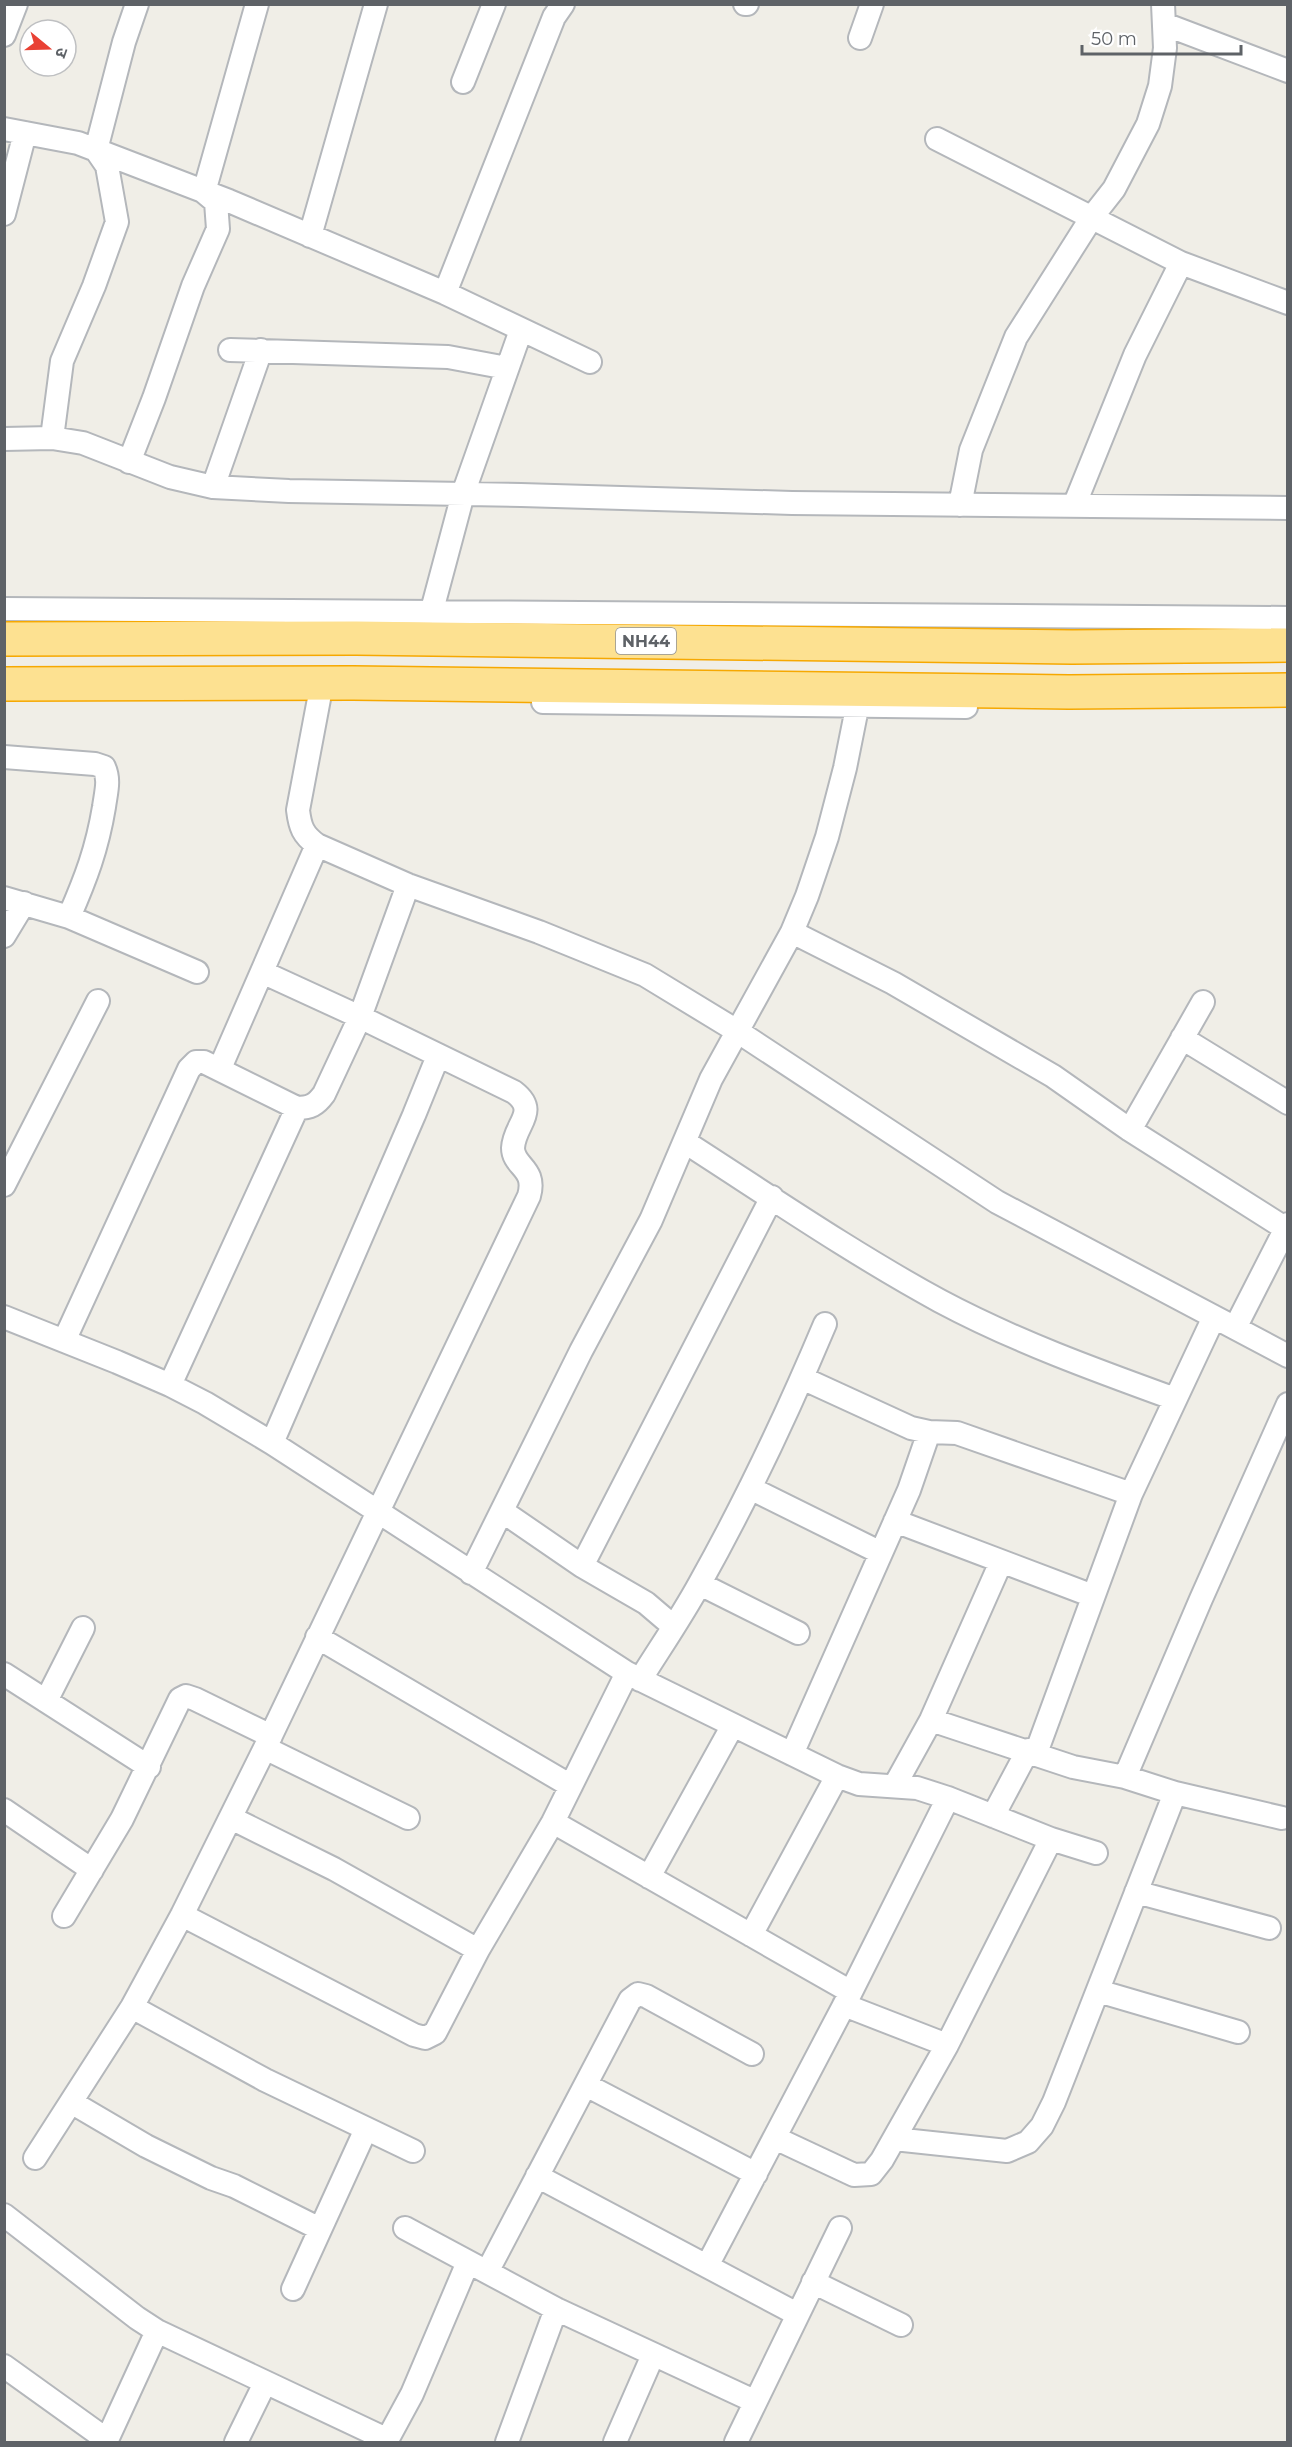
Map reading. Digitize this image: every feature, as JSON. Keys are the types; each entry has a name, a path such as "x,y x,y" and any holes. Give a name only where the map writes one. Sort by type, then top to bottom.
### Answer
{"highway":[{"name":"NH44","path":"4,639 428,626 699,641 1072,647 1287,645"},
{"path":"4,684 320,691 859,698 1069,692 1287,690"}],"street":[{"path":"4,35 16,4"},
{"path":"52,438 62,361 94,286 117,222 107,166 96,150 124,42 137,4"},
{"path":"204,192 257,4"},
{"path":"310,236 376,4"},
{"path":"463,82 494,4"},
{"path":"445,293 554,17 562,4"},
{"path":"860,38 872,4"},
{"path":"960,505 971,450 1016,337 1092,217 1114,189 1148,124 1160,86 1165,48 1163,14 1287,72"},
{"path":"4,214 15,131 78,143 204,192 445,293 590,362"},
{"path":"937,139 1181,263 1287,303"},
{"path":"129,462 193,286 218,229 216,202 204,192"},
{"path":"1074,506 1135,355 1181,263"},
{"path":"428,626 463,494 522,330"},
{"path":"230,350 448,357 507,368"},
{"path":"213,487 261,350"},
{"path":"4,439 52,438 83,443 170,477 213,487 792,504 1287,508"},
{"path":"4,609 428,626 1287,618"},
{"path":"4,698 320,691 298,810 300,825 306,836 317,845 408,885 645,975 737,1031 997,1202 1287,1356"},
{"path":"471,1573 581,1352 651,1220 711,1079 792,932 827,837 845,768 859,698 1287,706"},
{"path":"4,757 95,764 104,766 109,776 93,858 69,917"},
{"path":"220,1068 317,845"},
{"path":"64,1341 189,1068 196,1062 204,1062 297,1108 308,1108 317,1104 324,1094 360,1017 408,885"},
{"path":"4,936 14,901 69,917 197,972"},
{"path":"792,932 893,983 1053,1076 1130,1130 1287,1228 1235,1328"},
{"path":"35,2158 132,2007 182,1915 268,1742 532,1187 530,1176 513,1149 527,1107 524,1100 514,1092 261,972"},
{"path":"4,1185 98,1001"},
{"path":"1130,1130 1203,1002"},
{"path":"1182,1038 1287,1103"},
{"path":"272,1443 438,1056"},
{"path":"170,1385 297,1108"},
{"path":"685,1142 940,1301 1075,1363 1175,1399"},
{"path":"582,1566 772,1197"},
{"path":"4,1317 170,1385 272,1443 633,1676 837,1776 860,1784 917,1788 1051,1839 1095,1853"},
{"path":"993,1816 1032,1752 1131,1494 1214,1317"},
{"path":"182,1915 414,2035 426,2038 435,2033 478,1950 553,1822 633,1676 673,1626 700,1584 750,1488 825,1324"},
{"path":"802,1378 911,1428 929,1432 957,1433 1131,1494"},
{"path":"1125,1777 1287,1404"},
{"path":"792,1754 895,1521 929,1432"},
{"path":"750,1488 881,1553"},
{"path":"502,1511 582,1566 646,1603 673,1626"},
{"path":"895,1521 1093,1596"},
{"path":"895,1785 931,1720 1001,1562"},
{"path":"700,1584 798,1633"},
{"path":"46,1701 83,1628"},
{"path":"317,1637 571,1786"},
{"path":"4,1674 149,1767"},
{"path":"64,1916 149,1767 175,1706 180,1699 186,1696 408,1818"},
{"path":"931,1720 1073,1767 1125,1777 1175,1793 1282,1818"},
{"path":"649,1877 733,1725"},
{"path":"751,1935 837,1776"},
{"path":"894,2139 1007,2151 1028,2142 1042,2126 1054,2102 1175,1793"},
{"path":"707,2266 775,2139 948,1798"},
{"path":"4,1810 92,1870"},
{"path":"231,1818 334,1869 478,1950"},
{"path":"553,1822 751,1935 847,1998 947,2045"},
{"path":"775,2139 854,2175 871,2174 882,2160 947,2045 1051,1839"},
{"path":"1136,1892 1269,1928"},
{"path":"1098,1991 1238,2032"},
{"path":"4,2215 157,2331 387,2441 478,2267 537,2176 630,2000 638,1994 646,1996 752,2054"},
{"path":"132,2007 265,2080 413,2151"},
{"path":"586,2085 756,2174"},
{"path":"71,2102 146,2146 320,2229"},
{"path":"293,2289 366,2129"},
{"path":"537,2176 797,2314"},
{"path":"405,2228 556,2309 754,2401"},
{"path":"736,2442 840,2228"},
{"path":"813,2282 901,2325"},
{"path":"507,2442 556,2309"},
{"path":"4,2367 107,2441 157,2331"},
{"path":"615,2442 653,2355"},
{"path":"236,2442 265,2383"}]}
